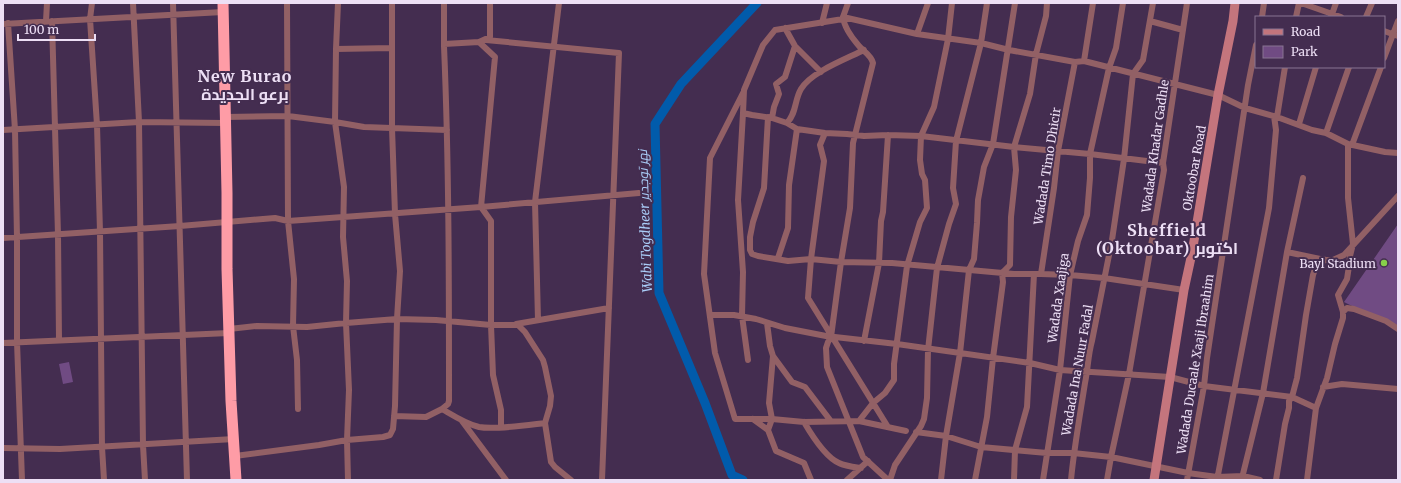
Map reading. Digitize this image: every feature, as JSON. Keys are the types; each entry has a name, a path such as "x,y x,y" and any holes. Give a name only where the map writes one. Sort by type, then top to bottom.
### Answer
{"highway":[{"path":"223,7 229,331 231,400 236,480"}],"street":[{"path":"47,3 58,235 59,340"},
{"path":"92,3 90,19 97,125 102,339 102,447 104,480"},
{"path":"133,3 139,122 143,445 145,480"},
{"path":"173,3 187,480"},
{"path":"287,3 288,221 294,279 293,326 298,410"},
{"path":"338,3 335,122 344,187 343,237 347,281 346,323 349,390 347,440 348,480"},
{"path":"235,456 315,446 347,440 383,437 390,435 393,429 400,271 394,214 392,3"},
{"path":"394,416 426,417 442,409 448,404 449,401 447,130 444,3"},
{"path":"486,40 490,37 490,3"},
{"path":"538,320 535,202 559,3"},
{"path":"822,23 827,3"},
{"path":"848,3 843,18 851,34 872,58 873,63 853,143 850,208 831,337 826,348 827,367 863,457 889,480 895,465 924,419 927,398 928,350 937,268 956,204 953,188 956,141 981,43 988,3"},
{"path":"917,34 928,3"},
{"path":"859,421 873,403 885,393 894,380 894,364 907,266 920,222 927,208 925,180 922,174 920,160 921,136 934,107 948,39 952,3"},
{"path":"941,480 946,436 960,353 969,270 974,259 978,223 978,200 984,167 993,144 1009,50 1015,3"},
{"path":"1002,273 1010,265 1011,217 1016,170 1014,147 1030,94 1036,54 1046,16 1047,3"},
{"path":"1084,62 1093,3"},
{"name":"Wadada Xaajiga","path":"1044,480 1060,370 1070,275 1078,241 1087,215 1090,154 1109,68 1116,48 1124,3"},
{"path":"1133,74 1143,60 1153,3"},
{"name":"Wadada Khadar Gadhle","path":"1107,480 1129,374 1164,170 1163,163 1187,3"},
{"name":"Oktoobar Road","path":"1154,480 1184,290 1192,252 1235,3"},
{"path":"1262,16 1264,3"},
{"path":"1296,16 1300,3 1331,16 1336,3"},
{"path":"1366,16 1372,3"},
{"path":"22,480 17,342 17,238 14,130 6,24 173,14 223,7"},
{"path":"906,431 859,421 830,420 804,422 772,419 735,419 715,353 704,274 710,158 744,90 763,45 775,30 822,23 843,18 917,34 948,39 955,38 1009,50 1075,62 1084,62 1218,95 1245,108 1276,116 1326,133 1350,144 1385,152 1398,153"},
{"path":"1385,56 1395,35 1398,21"},
{"path":"1150,22 1183,30"},
{"path":"785,28 796,46 820,72"},
{"path":"1385,31 1395,35"},
{"path":"444,44 479,42 486,40 619,53 602,480"},
{"path":"479,42 495,56 481,207 491,221 491,325 493,375 501,410 501,427"},
{"path":"796,46 785,77 776,84 780,94 770,117 764,188 753,222 750,247 752,254 794,261 811,259 1002,273 1070,275 1104,278 1184,290"},
{"path":"336,49 392,48"},
{"path":"787,123 792,116 796,99 808,79 864,50"},
{"name":"Wadada Ducaale Xaaji Ibraahim","path":"1186,480 1204,386 1248,85 1255,50"},
{"name":"Wadada Timo Dhicir","path":"1041,274 1058,151 1075,62"},
{"path":"1217,478 1269,208 1276,116 1285,68"},
{"path":"1299,124 1316,68"},
{"path":"1326,133 1349,68"},
{"path":"1307,480 1316,408 1330,370 1335,344 1343,318 1343,312 1338,295 1347,279 1353,244 1348,198 1350,144 1380,68"},
{"name":"Wadada Ina Nuur Fadal","path":"1071,480 1073,453 1087,371 1088,354 1092,341 1112,240 1124,159 1133,74"},
{"path":"744,90 738,200 743,272 742,316 748,360"},
{"path":"743,113 752,116 770,117 787,123 797,129 825,133 855,136 921,136 1163,163"},
{"path":"3,130 139,122 177,122 288,116 364,127 447,130"},
{"path":"778,258 788,228 789,184 797,129"},
{"path":"825,133 820,145 824,161 811,259 808,298 822,318 831,337 888,427"},
{"path":"864,341 879,263 888,135"},
{"path":"1242,478 1263,393 1287,252 1303,178"},
{"path":"3,238 275,218 288,221 394,214 639,193"},
{"path":"1287,252 1325,260 1333,260 1344,254 1398,196"},
{"path":"1276,480 1289,401 1292,397 1297,378 1306,315 1315,268 1325,260"},
{"path":"975,480 987,417 1003,282 1002,273"},
{"path":"1014,480 1015,450 1027,407 1034,274"},
{"path":"3,342 183,335 229,331 257,326 307,327 397,319 449,321 491,325 516,324 609,308"},
{"path":"1343,312 1347,308 1354,309 1386,321 1398,329"},
{"path":"710,315 742,316 766,323 831,337 897,344 928,350 1030,363 1060,370 1170,377 1204,386 1292,397 1316,408"},
{"path":"766,323 772,356 769,403 772,419 768,430"},
{"path":"516,324 525,332 542,360 551,396 545,423 551,462 571,480"},
{"path":"772,356 792,382 805,387 830,420"},
{"path":"1323,387 1342,384 1398,389"},
{"path":"442,409 462,421 480,427 501,427 545,423"},
{"path":"753,419 768,430 776,451 804,463 811,480"},
{"path":"462,421 506,480"},
{"path":"804,422 813,438 831,458 838,463 861,468"},
{"path":"916,432 946,436 981,447 1111,457 1217,478 1260,480"},
{"path":"3,448 60,449 234,439"},
{"path":"847,480 868,461"}],"green space":[{"name":"Bayl Stadium","path":"1398,224 1398,329 1344,302"},
{"path":"69,362 73,382 63,384 59,364"}],"waterway":[{"name":"Wabi Togdheer نهر توجدير","path":"743,480 732,475 705,403 659,293 655,124 681,84 757,3"}],"place":[{"name":"Bayl Stadium","path":"1384,263"}],"district":[{"name":"New Burao برعو الجديدة","path":"245,85"},
{"name":"Sheffield (Oktoobar) اكتوبر","path":"1167,239"}]}
